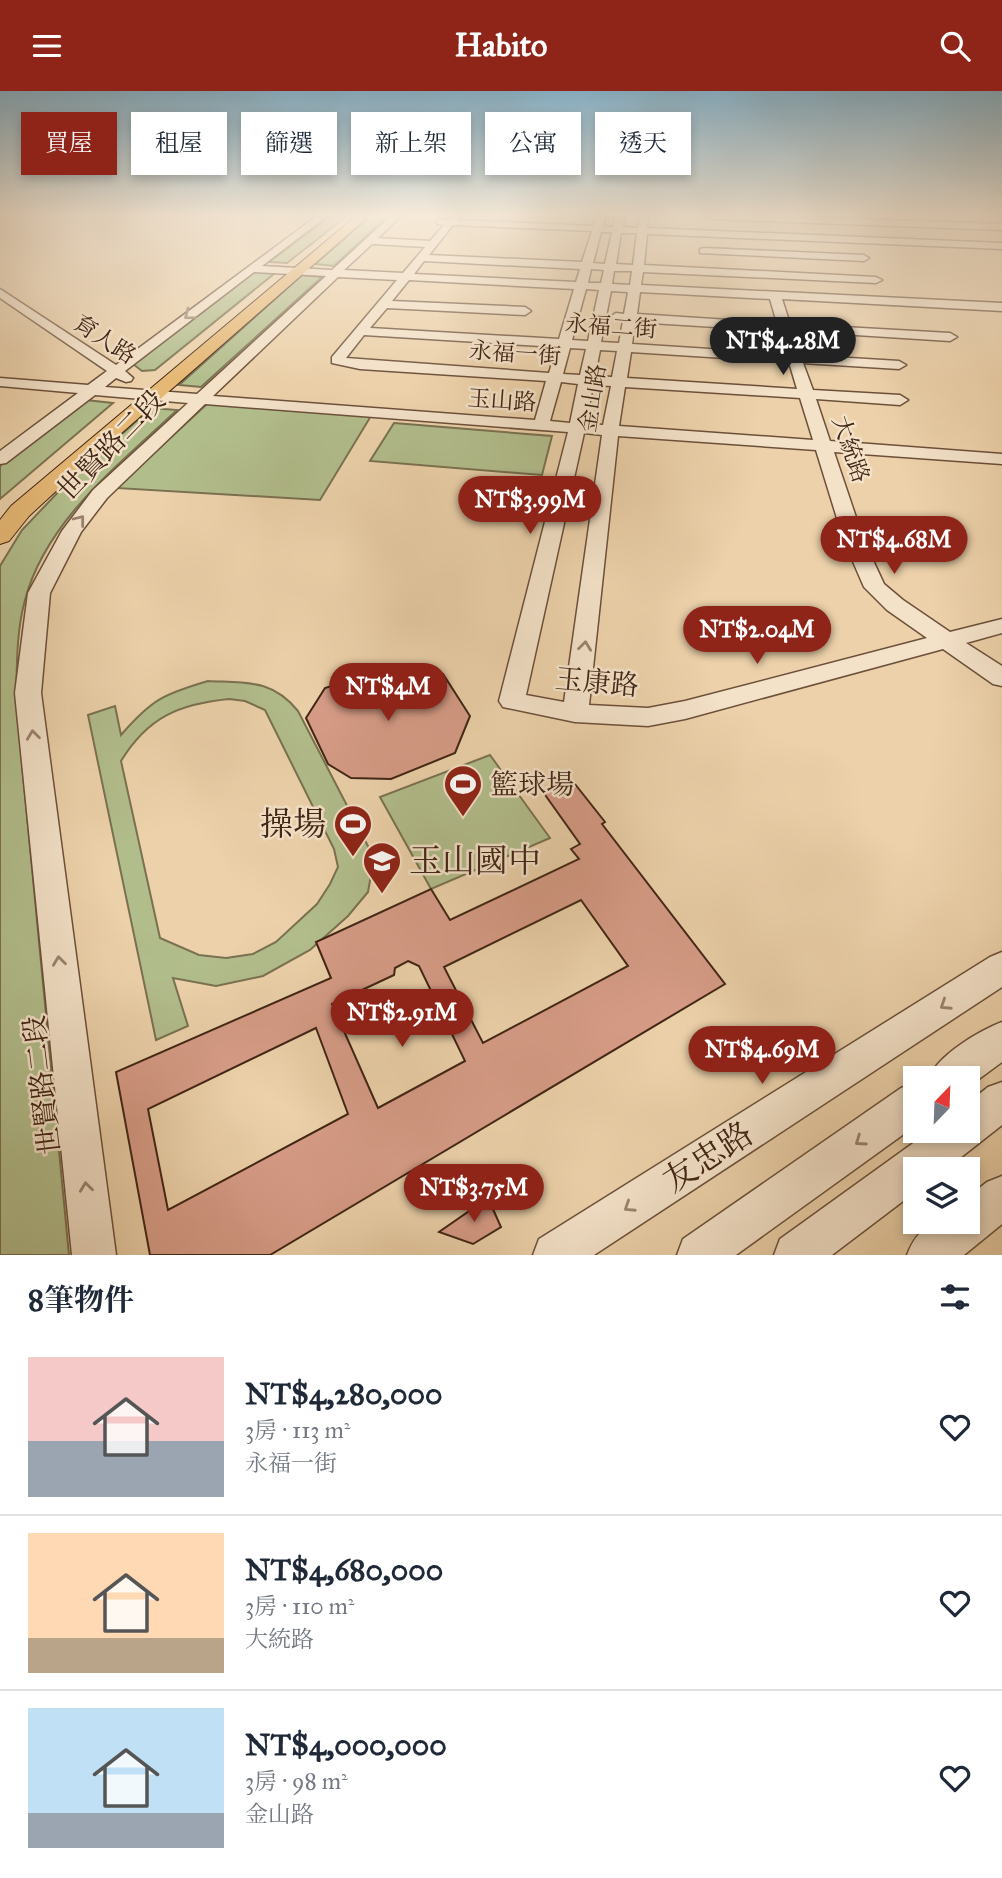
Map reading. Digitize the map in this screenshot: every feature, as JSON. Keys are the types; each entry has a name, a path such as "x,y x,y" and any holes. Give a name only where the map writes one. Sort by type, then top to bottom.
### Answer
{"main road":[{"name":"世賢路二段","path":"0,506 293,271"},
{"name":"世賢路二段","path":"0,536 20,511 144,391"}],"street":[{"name":"世賢路二段","path":"0,459 113,371 250,270"},
{"path":"279,270 406,278 525,312"},
{"name":"世賢路二段","path":"94,1255 28,693 39,593 72,531 100,494 338,270"},
{"path":"362,331 413,270"},
{"name":"金山路","path":"541,426 586,270"},
{"name":"金山路","path":"512,701 576,429 608,270"},
{"name":"金山路","path":"575,713 611,431 638,270"},
{"path":"667,270 876,280"},
{"path":"871,270 890,302"},
{"path":"384,304 525,312 582,287 1002,307"},
{"name":"育人路","path":"0,293 144,391"},
{"name":"大統路","path":"775,297 854,541 875,587 895,605 1002,678"},
{"name":"永福二街","path":"362,331 525,312 566,344 899,365"},
{"path":"600,316 950,337"},
{"name":"永福一街","path":"362,331 337,360 360,365 900,400"},
{"name":"玉山路","path":"0,382 144,391 200,399 576,429 1002,459"},
{"name":"玉康路","path":"512,701 575,713 648,717 685,710 1002,626"},
{"name":"友忠路","path":"555,1255 1002,968"},
{"path":"965,1066 1002,1040"},
{"path":"980,1118 1002,1101"},
{"path":"699,1255 903,1110"},
{"path":"796,1255 947,1143"},
{"path":"929,1255 1002,1197"}],"green space":[{"path":"254,272 275,273 155,370 142,371 133,364"},
{"path":"302,275 322,277 201,387 179,385"},
{"path":"86,400 113,403 0,499 0,466"},
{"path":"207,404 371,416 320,500 116,488"},
{"path":"151,408 177,410 109,473 67,519 35,571 22,612 16,701 69,1255 0,1255 0,566 22,530 63,487"},
{"path":"394,423 552,436 542,475 370,461"},
{"name":"操場","path":"208,681 258,685 278,693 298,711 369,848 371,875 368,892 348,916 310,950 263,976 216,986 173,978 188,1026 156,1040 88,715 115,706 121,735 141,713 160,699","holes":["211,701 245,701 265,710 334,849 338,867 317,904 276,942 253,954 226,958 199,955 160,938 121,761 142,733 166,715"]},
{"name":"籃球場","path":"490,755 550,838 431,889 380,797"}],"building":[{"path":"398,665 443,674 470,716 455,753 391,779 351,778 328,764 306,718 325,688"},
{"path":"571,779 605,822 602,824 725,984 270,1255 150,1255 116,1072 331,978 316,942 431,889 450,920 579,859 571,849 580,844 543,792","holes":["581,900 628,966 483,1043 444,967","408,961 419,966 465,1061 378,1108 332,1004 394,975 395,968","316,1028 348,1114 168,1210 148,1109"]},
{"path":"488,1198 501,1227 473,1244 439,1232"}],"place":[{"name":"籃球場","path":"463,818"},
{"name":"操場","path":"353,858"},
{"name":"玉山國中","path":"382,895"}]}
